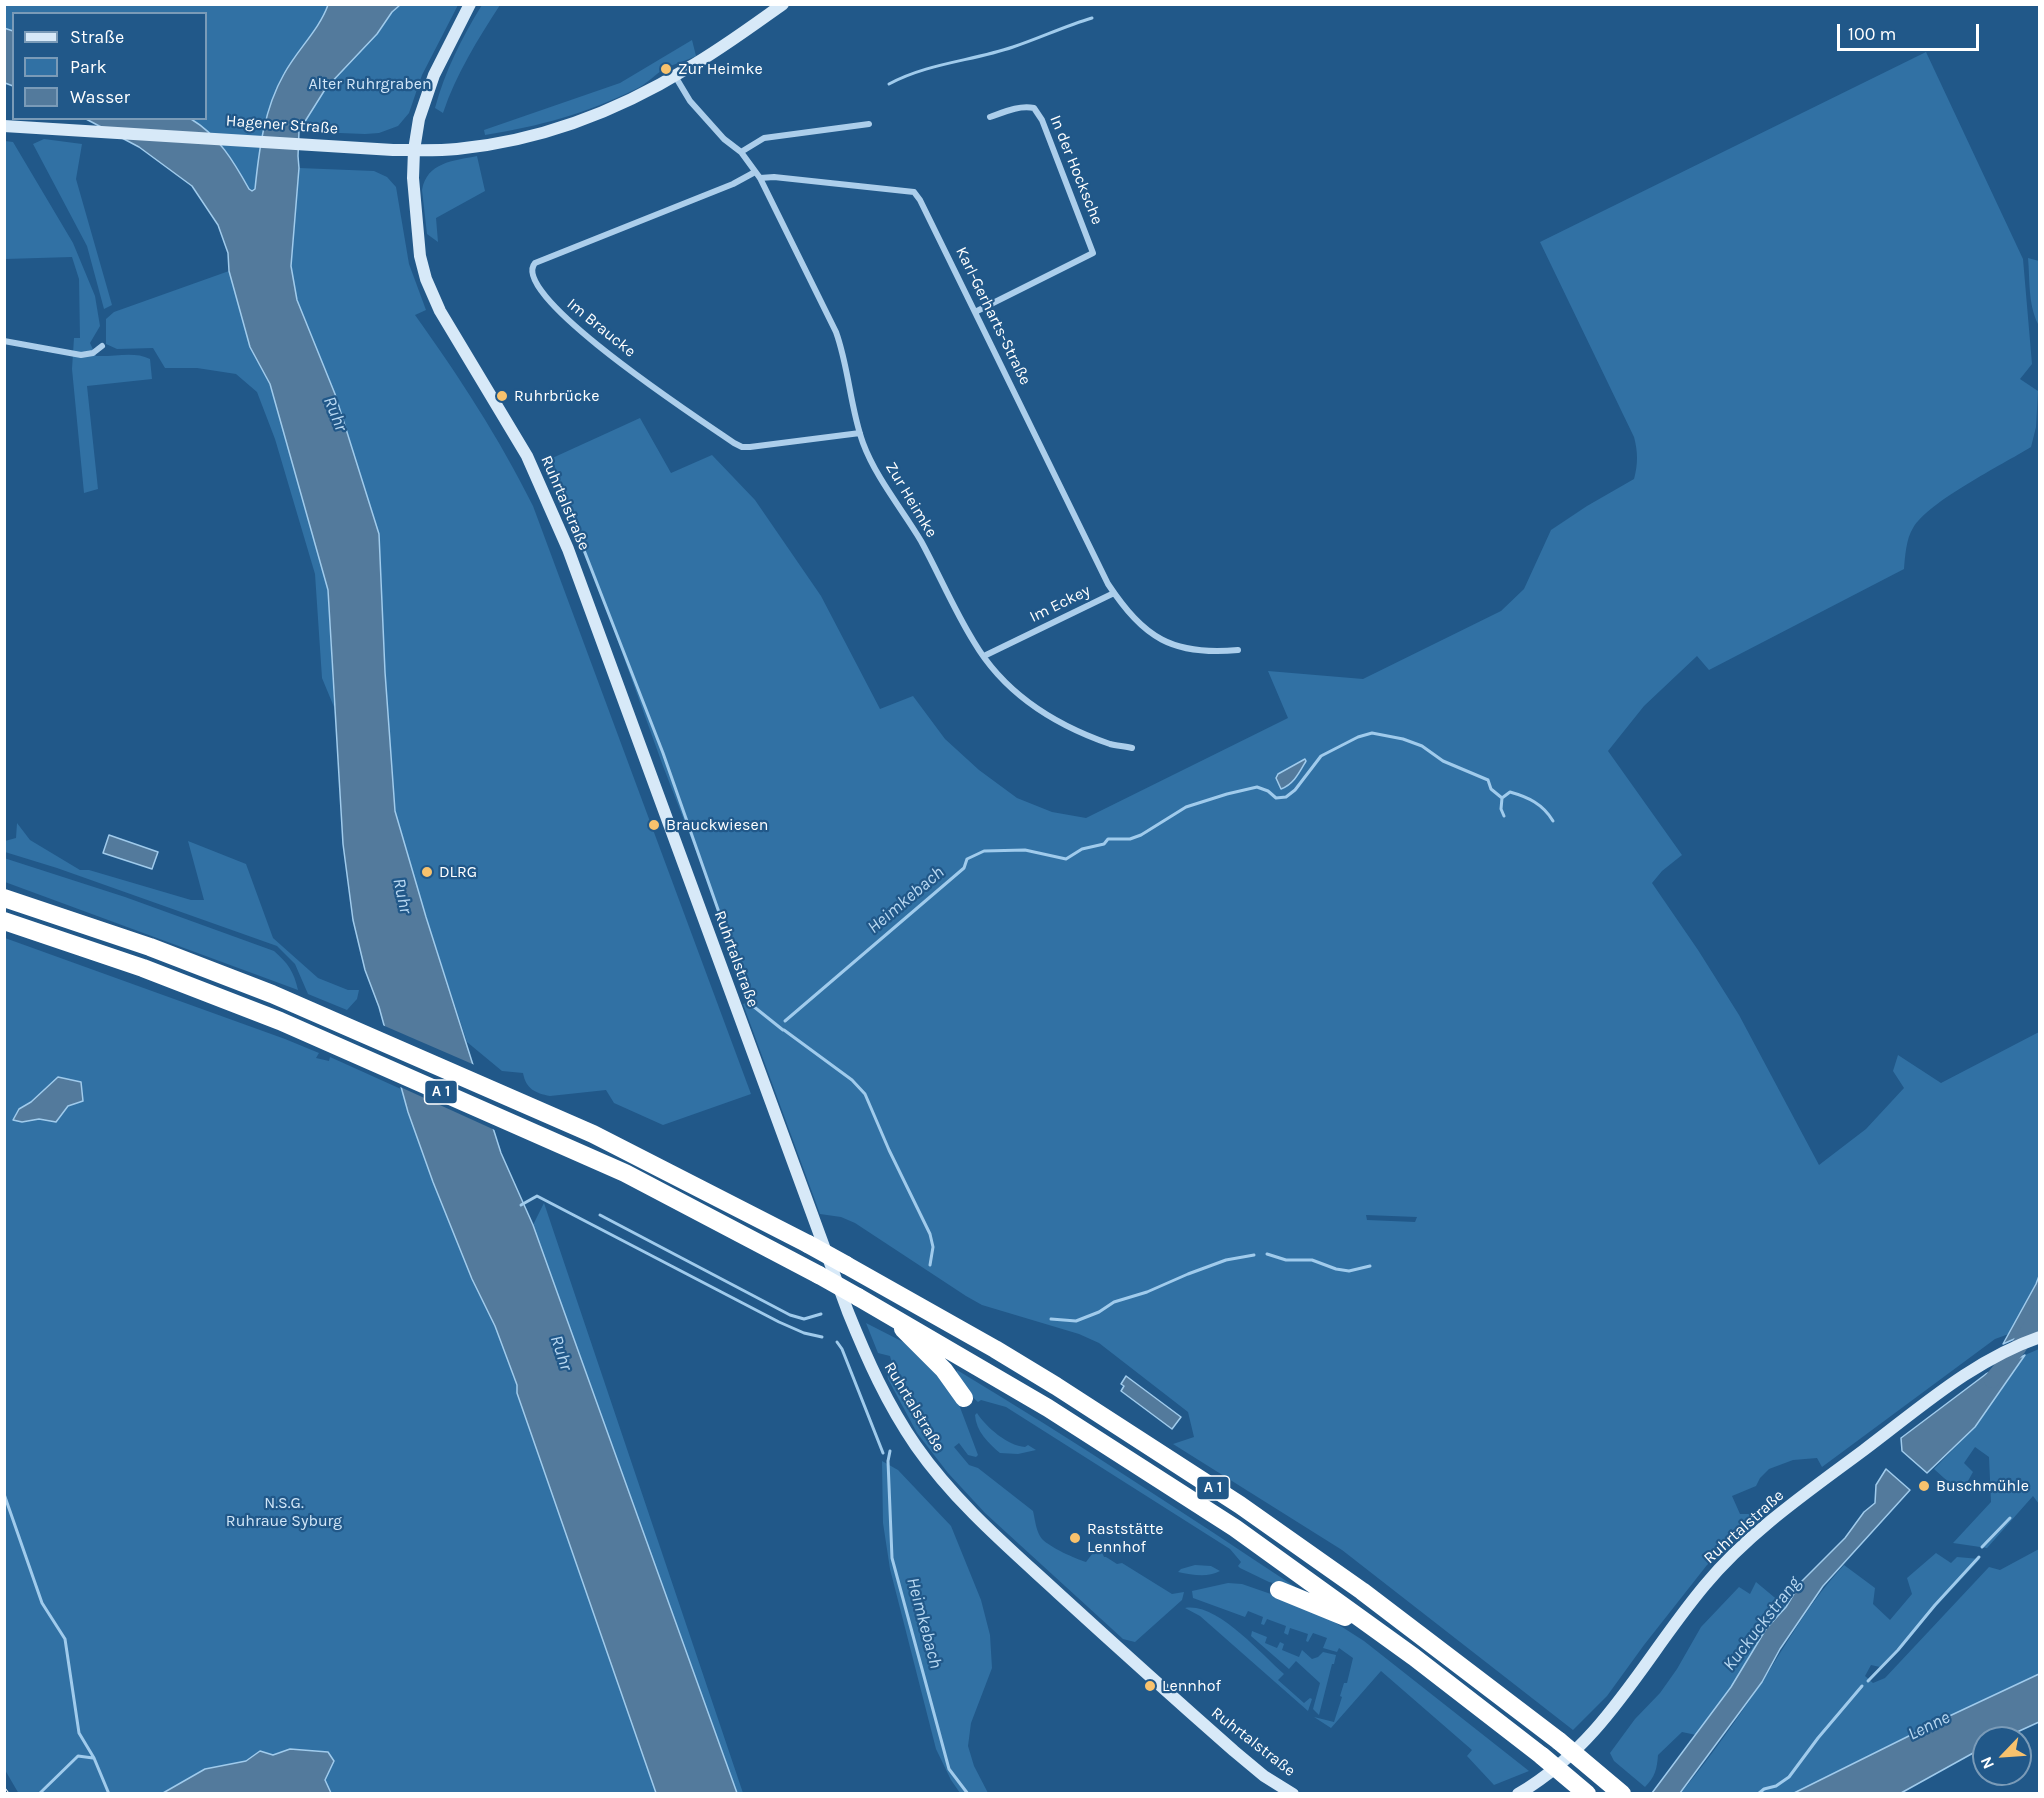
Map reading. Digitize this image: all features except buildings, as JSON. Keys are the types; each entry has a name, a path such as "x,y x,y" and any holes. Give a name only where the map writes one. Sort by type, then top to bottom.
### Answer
{"highway":[{"name":"A 1","path":"4,898 150,947 272,994 593,1134 846,1265 1047,1380 1240,1505 1371,1597 1559,1742 1622,1794"},
{"name":"A 1","path":"4,921 143,968 280,1021 625,1173 885,1311 1048,1408 1197,1504 1414,1657 1542,1756 1587,1794"},
{"path":"885,1311 944,1370 964,1398"},
{"path":"1279,1590 1338,1613 1414,1657"}],"main road":[{"name":"Ruhrtalstraße","path":"470,4 434,75 419,119 414,150 413,178 420,256 430,288 446,322 527,456 568,549 848,1312 882,1391 930,1466 983,1524 1234,1751 1264,1776 1293,1794"},
{"name":"Hagener Straße","path":"4,126 414,150 456,149 525,138 571,124 624,102 675,76 783,4"},
{"name":"Ruhrtalstraße","path":"1518,1794 1561,1765 1590,1736 1622,1698 1690,1604 1727,1561 1803,1497 1985,1361 2040,1337"}],"street":[{"name":"Zur Heimke","path":"675,76 690,101 724,139 741,152 760,178 836,332 847,369 860,433 869,456 919,539 973,641 1014,690 1054,719 1113,745 1132,748"},
{"name":"In der Hocksche","path":"975,312 1093,253 1042,120 1035,108 1028,106 1010,109 990,117"},
{"path":"741,152 764,138 869,124"},
{"name":"Im Braucke","path":"755,172 733,184 535,263 531,274 556,309 587,338 742,447 860,433"},
{"name":"Karl-Gerharts-Straße","path":"760,178 774,177 915,192 1114,592"},
{"path":"4,341 81,355 93,353 102,346"},
{"name":"Im Eckey","path":"984,656 1114,592 1138,623 1174,646 1194,651 1238,650"}],"green space":[{"name":"Alter Ruhrgraben","path":"5,5 458,5 422,75 409,113 398,126 379,133 365,134 264,130 255,189 252,191 217,141 193,120 207,120 207,12 12,12 12,31 5,28"},
{"path":"482,5 500,5 461,71 443,113 435,108 444,81 461,42"},
{"path":"692,40 696,56 666,68 640,87 617,98 562,118 485,135 484,130 620,83"},
{"path":"1926,52 2023,259 2032,364 2020,379 2038,391 2036,427 2031,447 1950,495 1921,518 1909,537 1904,569 1709,670 1697,656 1644,706 1608,751 1682,855 1662,871 1652,883 1739,1015 1819,1165 1866,1129 1904,1088 1893,1071 1898,1055 1941,1083 2039,1032 2039,1323 1995,1339 1822,1467 1817,1458 1793,1460 1769,1469 1756,1486 1732,1496 1740,1514 1755,1514 1744,1533 1707,1565 1607,1696 1573,1730 1342,1550 1173,1444 1194,1437 1188,1412 1099,1343 1079,1334 982,1305 855,1223 841,1217 820,1214 743,1004 754,1000 663,766 572,514 548,460 640,418 671,473 712,455 755,500 821,596 880,709 913,696 945,739 979,770 1017,798 1052,812 1086,818 1288,718 1268,671 1363,679 1501,611 1524,589 1551,530 1634,479 1637,458 1634,437 1540,242","holes":["1366,1215 1417,1217 1415,1222 1367,1220"]},
{"path":"44,139 82,144 76,179 112,305 104,309 87,246 33,144"},
{"path":"5,141 13,142 73,243 95,296 100,326 90,343 96,356 131,355 150,359 152,379 87,386 98,489 84,493 72,369 74,338 80,338 79,279 72,257 5,259"},
{"path":"477,156 485,191 436,218 438,242 427,234 422,190 425,181 435,168 442,164"},
{"path":"299,168 374,171 387,177 396,187 409,264 426,310 415,315 478,408 533,506 751,1094 663,1125 614,1103 606,1090 550,1096 536,1092 526,1083 523,1073 502,1071 467,1042 426,917 395,811 385,672 379,534 335,394 297,300 291,266"},
{"path":"2028,258 2039,261 2040,321 2038,324 2031,300"},
{"path":"229,271 250,347 270,384 328,590 334,707 322,678 315,574 275,439 257,392 236,374 197,368 165,368 153,348 117,349 106,344 106,319 114,312"},
{"path":"17,823 30,840 80,870 89,870 191,900 204,900 188,841 246,864 273,938 318,978 348,990 359,990 357,999 347,1010 308,994 295,964 277,946 57,868 5,852 5,841 16,838"},
{"path":"4,858 125,897 274,951 290,968 298,990 5,882"},
{"name":"N.S.G. Ruhraue Syburg","path":"5,938 285,1039 319,1053 316,1058 329,1061 330,1057 432,1103 675,1793 19,1794 5,1770"},
{"path":"544,1203 743,1793 737,1793 533,1225"},
{"path":"866,1323 922,1354 958,1402 978,1455 976,1457 968,1455 959,1443 954,1447 969,1465 978,1468 1033,1511 1042,1539 1057,1549 1086,1562 1099,1545 1104,1557 1117,1564 1122,1563 1172,1594 1184,1592 1182,1600 1135,1642 1123,1639 985,1513 948,1473 917,1433 888,1379 887,1372 894,1371 890,1356 878,1353"},
{"path":"2039,1349 2039,1504 2033,1496 1987,1548 1953,1543 1991,1502 1989,1457 1975,1447 1964,1463 1973,1472 1964,1488 1951,1483 1934,1469 1975,1427 2025,1355"},
{"path":"957,1370 1087,1451 1300,1590 1269,1582 1240,1568 1238,1566 1241,1562 1230,1549 1006,1407 981,1400 978,1402 968,1393 956,1373"},
{"path":"977,1413 992,1430 1005,1439 1018,1446 1028,1445 1036,1450 1018,1454 1000,1453 980,1431 975,1415"},
{"path":"882,1461 898,1470 951,1526 981,1600 990,1635 992,1668 971,1723 968,1746 974,1766 988,1793 960,1793 936,1749 890,1569 883,1523"},
{"path":"2039,1549 2039,1674 1794,1793 1680,1794 1743,1710 1810,1607 1844,1565 1875,1588 1873,1604 1890,1620 1912,1594 1907,1578 1936,1553 1951,1563 1957,1557 1980,1559 1880,1667 1871,1665 1865,1676 1873,1683 1885,1678 1989,1567 2000,1570"},
{"path":"1195,1565 1211,1566 1220,1571 1205,1575 1178,1572"},
{"path":"1756,1582 1786,1607 1766,1629 1731,1687 1696,1735 1682,1732 1658,1755 1655,1772 1645,1787 1614,1761 1610,1753 1635,1719 1660,1693 1701,1627 1739,1587 1750,1594"},
{"path":"1228,1583 1242,1584 1314,1609 1364,1641 1529,1771 1494,1785 1467,1756 1472,1750 1381,1671 1331,1728 1314,1717 1334,1722 1353,1658 1339,1648 1337,1652 1323,1648 1327,1638 1313,1633 1308,1642 1306,1641 1308,1634 1290,1628 1288,1635 1284,1633 1286,1626 1267,1619 1264,1625 1261,1624 1263,1617 1248,1611 1245,1617 1193,1598 1192,1591"},
{"path":"1185,1608 1197,1608 1211,1613 1238,1631 1284,1674 1278,1680 1304,1703 1312,1699 1308,1711 1200,1616"},
{"path":"1252,1631 1267,1637 1265,1643 1277,1648 1280,1642 1284,1644 1282,1650 1299,1657 1302,1650 1312,1659 1323,1652 1336,1655 1319,1715 1313,1709 1320,1683 1296,1661 1289,1669 1251,1636"}],"water":[{"name":"Ruhr","path":"328,5 400,5 392,12 377,34 326,88 299,131 299,168 291,266 297,300 335,394 379,534 385,672 395,811 501,1153 533,1225 737,1793 656,1793 517,1393 517,1385 495,1326 472,1279 433,1182 408,1112 379,1007 365,970 353,920 343,844 328,590 270,384 250,347 229,271 228,253 218,225 192,186 139,147 88,120 193,120 217,141 252,191 255,189 267,115 277,87 289,65"},
{"path":"4,28 12,31 12,86 5,83"},
{"path":"1305,759 1296,778 1281,789 1276,778 1278,774"},
{"path":"109,835 158,852 152,869 103,853"},
{"path":"58,1077 81,1082 83,1101 68,1106 56,1122 39,1119 22,1122 13,1120 19,1109 31,1102"},
{"path":"2039,1276 2039,1328 2003,1344 2036,1284"},
{"path":"2025,1355 1975,1427 1927,1473 1902,1451 1901,1438 1986,1374"},
{"path":"1126,1376 1181,1417 1172,1429 1121,1391 1124,1386 1121,1384"},
{"path":"1886,1469 1910,1490 1823,1586 1780,1649 1762,1682 1680,1793 1652,1793 1731,1687 1766,1629 1786,1607 1801,1582 1845,1538 1864,1512 1875,1503 1876,1485"},
{"name":"Lenne","path":"2039,1674 2039,1722 2030,1726 1972,1726 1972,1754 1901,1793 1794,1793"},
{"path":"290,1749 328,1752 334,1761 325,1780 331,1793 163,1793 205,1769 246,1761 260,1751 273,1755"}],"pier":[{"path":"380,1024 477,1066 497,1131 398,1086"}],"waterway":[{"path":"889,84 919,71 998,52 1092,18"},
{"path":"552,468 663,753 747,992 753,1006 783,1030"},
{"name":"Heimkebach","path":"785,1021 964,868 967,859 984,851 1025,850 1066,859 1082,849 1104,844 1108,839 1130,839 1141,835 1186,807 1227,794 1257,787 1268,791 1276,798 1286,797 1295,790 1321,756 1358,737 1372,733 1403,739 1422,746 1443,761 1488,780 1491,789 1502,798"},
{"path":"1504,816 1501,809 1502,798 1510,792 1534,802 1545,810 1553,821"},
{"name":"Heimkebach","path":"784,1030 852,1080 865,1094 889,1150 930,1234 933,1247 930,1265"},
{"path":"521,1205 537,1196 779,1322 804,1333 822,1337"},
{"path":"600,1215 790,1315 804,1319 821,1314"},
{"path":"1267,1254 1286,1260 1312,1260 1349,1271 1370,1266"},
{"path":"1051,1319 1076,1321 1099,1312 1114,1302 1147,1292 1188,1274 1226,1260 1254,1255"},
{"name":"Kuckuckstrang","path":"1992,1380 2018,1348 2040,1312"},
{"path":"837,1342 842,1349 883,1453"},
{"name":"Heimkebach","path":"890,1451 888,1461 892,1558 949,1769 968,1794"},
{"path":"4,1494 42,1603 65,1639 79,1733 94,1758 109,1794"},
{"path":"1982,1547 2010,1518"},
{"path":"1868,1681 1979,1557"},
{"path":"1758,1794 1789,1777 1862,1686"},
{"path":"39,1794 78,1756 93,1758"}],"railway":[{"path":"4,1790 7,1794"}],"place":[{"name":"Zur Heimke","path":"666,69"},
{"name":"Ruhrbrücke","path":"502,396"},
{"name":"Brauckwiesen","path":"654,825"},
{"name":"DLRG","path":"427,872"},
{"name":"Buschmühle","path":"1924,1486"},
{"name":"Raststätte Lennhof","path":"1075,1538"},
{"name":"Lennhof","path":"1150,1686"}]}
